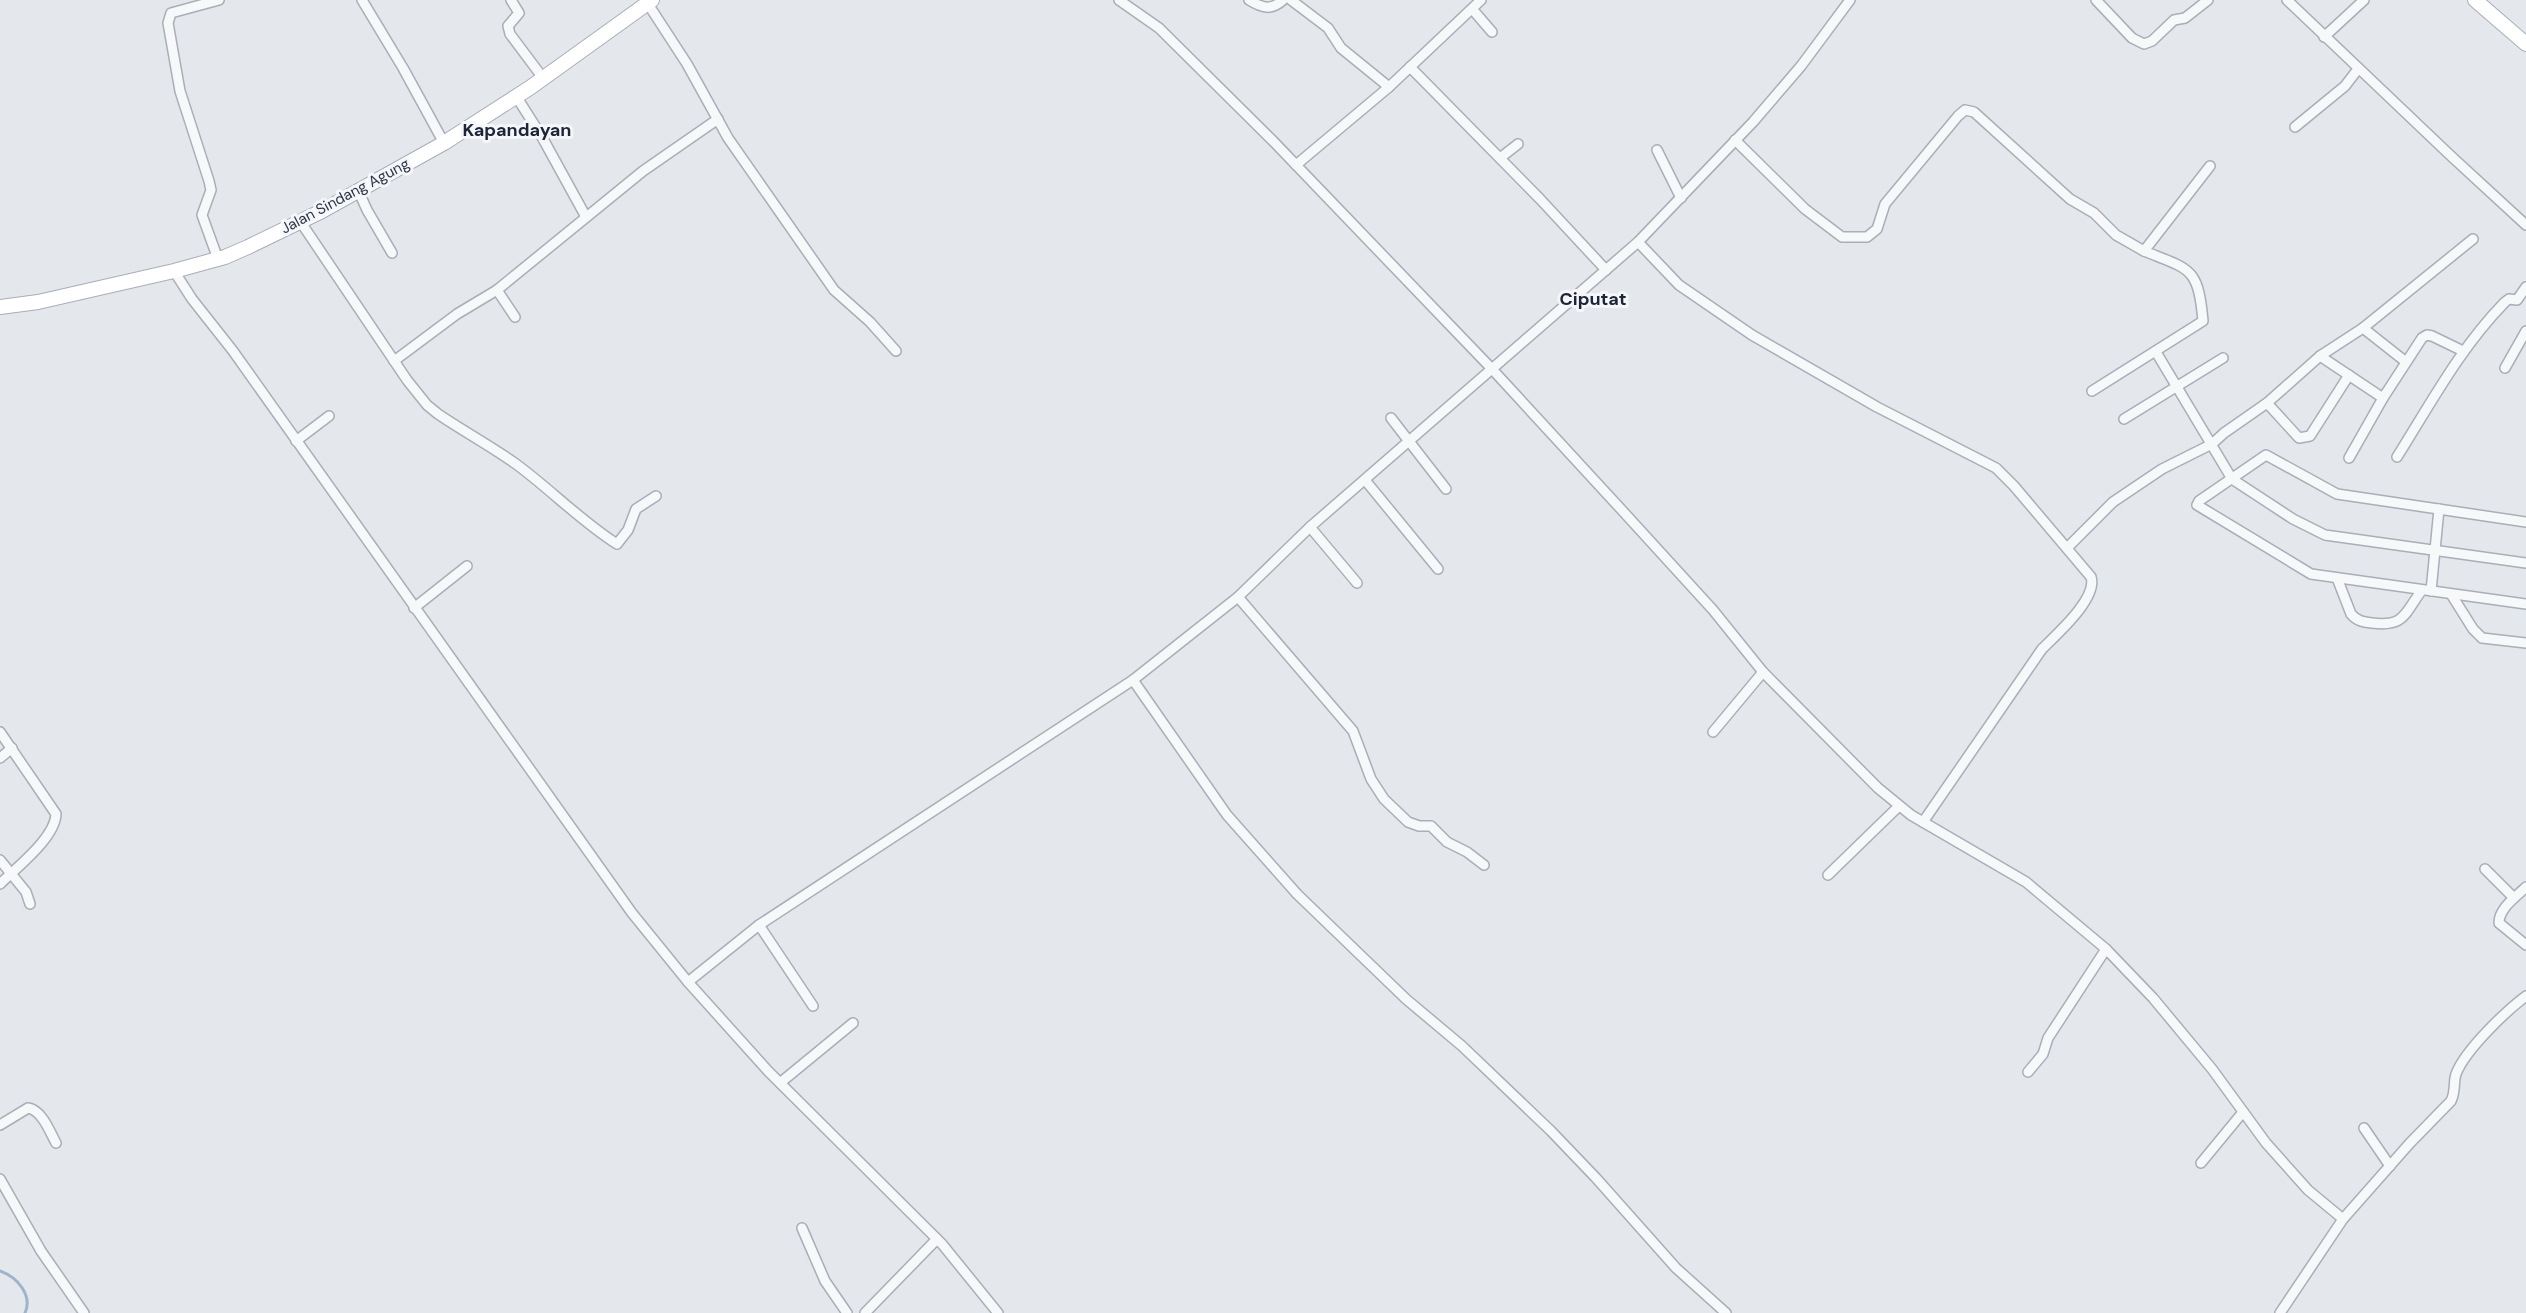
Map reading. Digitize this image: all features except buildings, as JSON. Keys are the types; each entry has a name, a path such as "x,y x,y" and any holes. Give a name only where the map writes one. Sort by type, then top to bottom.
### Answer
{"main road":[{"path":"2475,0 2526,44"},
{"name":"Jalan Sindang Agung","path":"0,307 174,271 219,259 300,221 444,143 543,78 650,2"}],"street":[{"path":"219,0 171,13 168,23 180,91 211,190 202,215 219,259"},
{"path":"362,0 444,143"},
{"path":"511,0 519,13 508,26 510,34 543,78"},
{"path":"1119,0 1158,28 1296,165 1492,369 1670,561 1763,672 1861,771 1899,806 2026,882 2106,949 2153,998 2212,1069 2266,1143 2308,1190 2343,1219"},
{"path":"1249,0 1260,7 1268,8 1273,8 1283,0"},
{"path":"1291,0 1328,28 1341,48 1389,87"},
{"path":"1296,165 1389,87 1481,0"},
{"path":"688,982 759,925 1133,680 1238,597 1310,527 1638,242 1753,122 1801,66 1850,0"},
{"path":"2096,0 2132,38 2145,44 2152,41 2172,21 2185,18 2208,0"},
{"path":"2287,0 2526,225"},
{"path":"2324,37 2364,0"},
{"path":"650,2 728,138 834,290 870,322 896,351"},
{"path":"1473,10 1492,32"},
{"path":"1410,67 1606,270"},
{"path":"2295,127 2345,86 2358,69"},
{"path":"516,96 542,137 586,218"},
{"path":"1735,140 1806,208 1842,237 1867,237 1877,229 1885,204 1965,110 1974,112 2070,199 2094,213 2116,235 2144,251 2188,268 2200,291 2203,321 2092,391"},
{"path":"394,361 457,314 497,290 642,171 718,119"},
{"path":"1500,158 1518,144"},
{"path":"1657,150 1682,198"},
{"path":"2144,251 2210,166"},
{"path":"358,190 392,253"},
{"path":"300,221 394,361 427,405 514,462 617,544 628,530 636,510 656,496"},
{"path":"2067,548 2113,502 2162,469 2212,444 2267,403 2320,356 2363,328 2473,239"},
{"path":"1638,242 1679,285 1752,335 1876,407 1996,468 2091,577 2093,583 2091,593 2063,630 2042,649 1923,822"},
{"path":"174,271 632,913 688,982 780,1083 938,1239 998,1313"},
{"path":"2397,457 2463,351 2481,327 2509,299 2522,302 2526,287"},
{"path":"497,290 515,317"},
{"path":"2363,328 2406,362"},
{"path":"2505,368 2526,331"},
{"path":"2349,458 2383,398 2422,338 2427,335 2463,351"},
{"path":"2156,352 2232,478 2317,532 2526,563"},
{"path":"2320,356 2383,398"},
{"path":"2124,419 2223,358"},
{"path":"2267,403 2299,438 2306,438 2310,436 2349,375"},
{"path":"296,441 328,417"},
{"path":"1391,418 1446,489"},
{"path":"2526,522 2332,492 2268,456 2199,501 2197,507 2305,572 2526,604"},
{"path":"1365,480 1438,569"},
{"path":"2337,578 2351,614 2355,618 2364,622 2388,625 2396,623 2427,590 2435,551 2439,509"},
{"path":"1310,527 1357,583"},
{"path":"414,608 467,566"},
{"path":"2451,594 2473,629 2482,638 2526,643"},
{"path":"1238,597 1353,731 1375,786 1396,813 1414,825 1431,826 1447,842 1484,864"},
{"path":"1713,732 1763,672"},
{"path":"1133,680 1227,814 1297,894 1406,999 1462,1046 1543,1123 1596,1178 1676,1268 1726,1313"},
{"path":"0,732 56,814 53,828 0,884"},
{"path":"0,758 12,748"},
{"path":"1828,875 1899,806"},
{"path":"0,860 27,892 30,904"},
{"path":"2485,869 2514,898"},
{"path":"2526,887 2502,910 2499,923 2526,945"},
{"path":"759,925 813,1006"},
{"path":"2028,1072 2043,1054 2048,1038 2106,949"},
{"path":"2280,1313 2343,1219 2451,1101 2455,1093 2457,1072 2465,1059 2509,1010 2526,996"},
{"path":"780,1083 853,1023"},
{"path":"0,1125 26,1109 32,1108 37,1112 56,1143"},
{"path":"2201,1163 2243,1112"},
{"path":"2364,1128 2390,1166"},
{"path":"0,1179 41,1251 84,1313"},
{"path":"802,1228 825,1281 847,1313"},
{"path":"864,1313 938,1239"}],"waterway":[{"path":"0,1271 17,1282 25,1293 27,1300 25,1313"}],"district":[{"name":"Kapandayan","path":"517,130"},
{"name":"Ciputat","path":"1593,299"}]}
